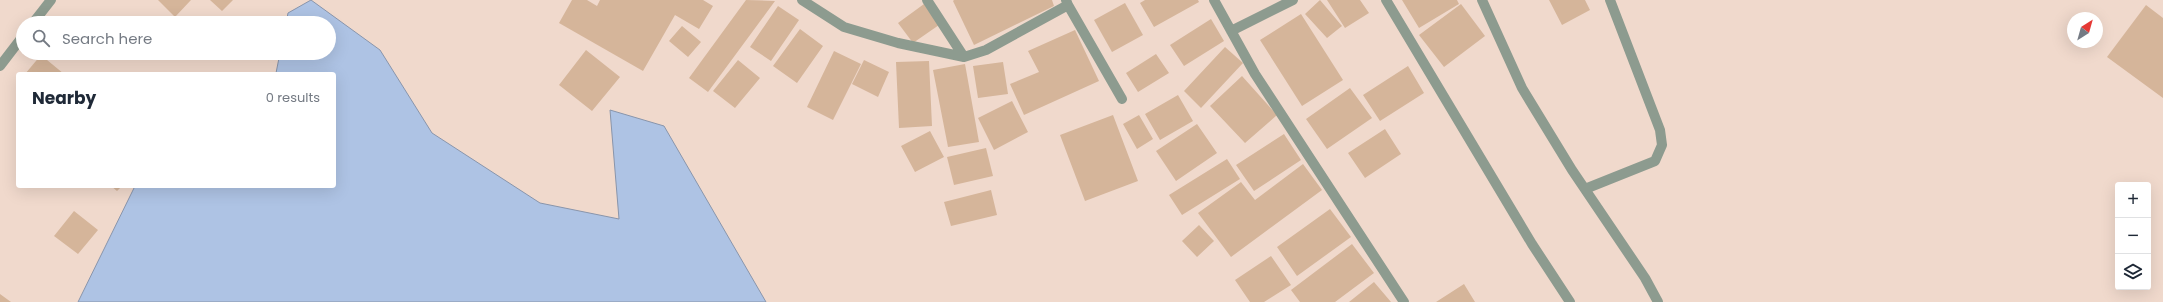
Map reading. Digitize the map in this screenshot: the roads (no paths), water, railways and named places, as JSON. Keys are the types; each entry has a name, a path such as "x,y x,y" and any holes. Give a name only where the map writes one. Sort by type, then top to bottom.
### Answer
{"street":[{"path":"38,16 51,0"},
{"path":"802,0 844,27 898,43 964,58 986,50 1067,3 1122,99"},
{"path":"927,0 964,58"},
{"path":"1214,0 1255,74 1404,302"},
{"path":"1231,31 1293,0"},
{"path":"1386,0 1528,237 1570,302"},
{"path":"1482,0 1522,88 1585,189 1645,278 1658,302"},
{"path":"1585,189 1655,161 1662,145 1660,130 1610,0"},
{"path":"0,66 16,45"}],"water":[{"path":"311,0 333,16 287,16 288,13"},
{"path":"336,18 380,50 432,133 540,203 619,219 610,110 664,126 766,302 78,302 134,188 336,188 336,72 276,72 279,60 336,60"}]}
